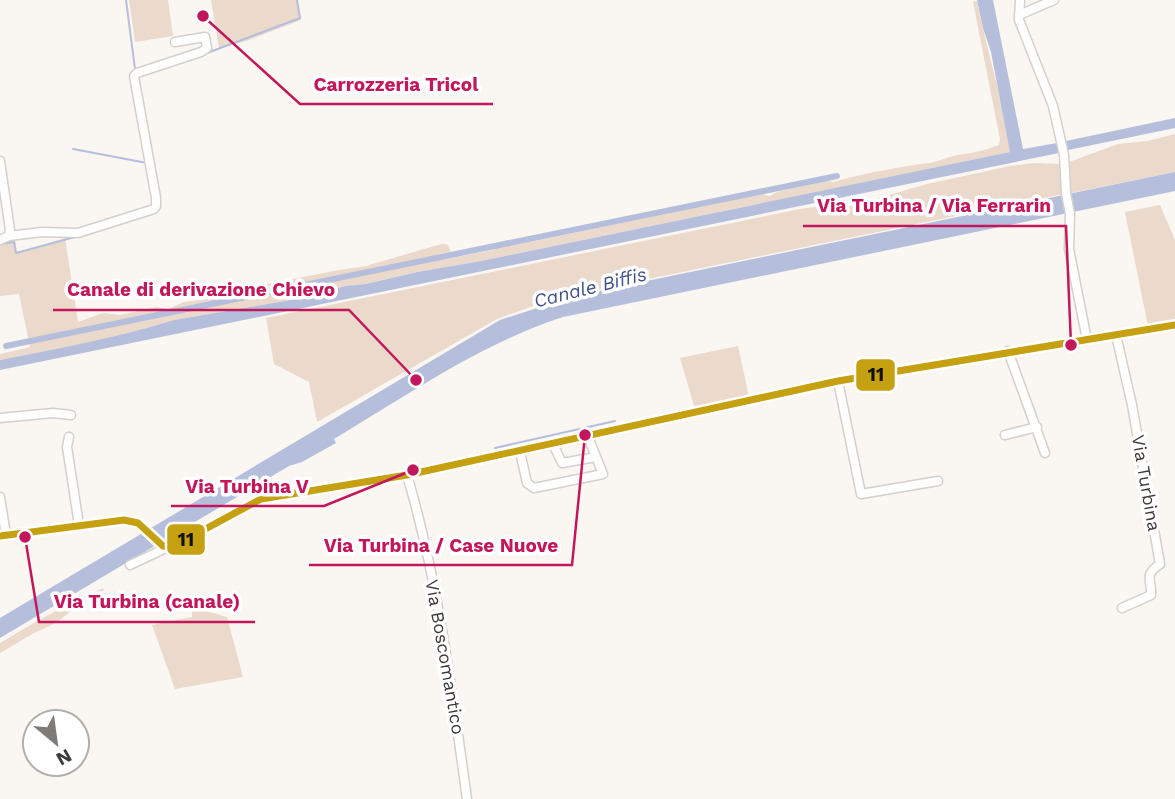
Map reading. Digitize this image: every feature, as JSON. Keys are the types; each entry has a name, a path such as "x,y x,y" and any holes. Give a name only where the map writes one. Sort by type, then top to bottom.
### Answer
{"street":[{"path":"1020,0 1019,15 1053,106 1064,155 1070,214 1069,249 1087,340"},
{"path":"1019,15 1054,0"},
{"path":"0,240 9,236 42,232 78,233 154,209 156,198 134,76 207,48 205,37 175,42"},
{"path":"0,161 9,236"},
{"path":"130,565 165,546 181,544 261,499 407,475 520,452 838,381 1175,325"},
{"name":"Via Turbina","path":"1116,335 1132,405 1160,564 1150,572 1151,596 1122,608"},
{"path":"1008,351 1045,453"},
{"path":"838,381 861,494 938,481"},
{"path":"0,418 53,413 71,415"},
{"path":"1005,435 1037,427"},
{"path":"520,452 527,483 534,488 603,474 588,437"},
{"path":"69,438 67,447 79,525"},
{"path":"553,444 562,463 596,457"},
{"name":"Via Boscomantico","path":"407,475 442,631 467,799"},
{"path":"0,497 3,536 124,520 141,525 165,546"}],"shaded area":[{"path":"129,0 168,0 173,36 135,42"},
{"path":"211,0 297,0 301,20 246,41 219,48"},
{"path":"977,1 1011,152 481,261 345,286 308,297 174,320 87,343 0,360 0,354 30,347 19,294 0,296 0,244 15,239 17,253 65,238 78,322 103,313 120,315 157,307 168,309 184,302 208,299 223,293 366,266 441,244 447,244 451,252 439,254 436,258 441,260 493,250 506,240 530,242 761,194 770,196 828,180 833,182 930,163 994,147 999,145 1000,139 973,2"},
{"path":"1175,134 1175,172 1071,193 1069,162 1118,144 1148,141"},
{"path":"1035,163 1060,164 1063,194 556,298 497,319 317,422 309,382 274,364 266,318 793,210 844,208 927,184"},
{"path":"1160,205 1175,240 1175,321 1148,326 1125,212"},
{"path":"738,346 749,397 695,409 680,358"},
{"path":"103,588 104,590 56,623 0,653 0,643"},
{"path":"192,607 227,617 243,677 175,689 152,625 192,617"}],"water":[{"path":"977,0 993,0 1023,149 1057,143 1059,153 0,370 0,360 110,337 174,320 308,297 345,286 481,261 1010,152 991,52"},
{"path":"1175,118 1175,128 1068,150 1066,141"},
{"path":"1175,172 1175,191 563,317 532,328 445,372 334,439 336,443 302,462 289,466 0,638 0,618 500,320 574,296"}],"waterway":[{"path":"126,0 135,69"},
{"path":"207,53 300,18 297,0"},
{"path":"73,149 147,163"},
{"path":"6,346 837,176"},
{"path":"0,244 14,242 16,253 75,237"},
{"path":"495,448 615,421"},
{"path":"183,548 215,528"}],"transit line":[{"name":"11","path":"0,536 124,520 138,523 163,546 172,547 261,499 407,475 838,381 1175,325"}],"place":[{"name":"Carrozzeria Tricol","path":"203,16"},
{"name":"Via Turbina / Via Ferrarin","path":"1071,345"},
{"name":"Canale di derivazione Chievo","path":"416,380"},
{"name":"Via Turbina / Case Nuove","path":"585,435"},
{"name":"Via Turbina V","path":"413,470"},
{"name":"Via Turbina (canale)","path":"25,537"}],"water label":[{"name":"Canale Biffis","path":"590,287"}]}
